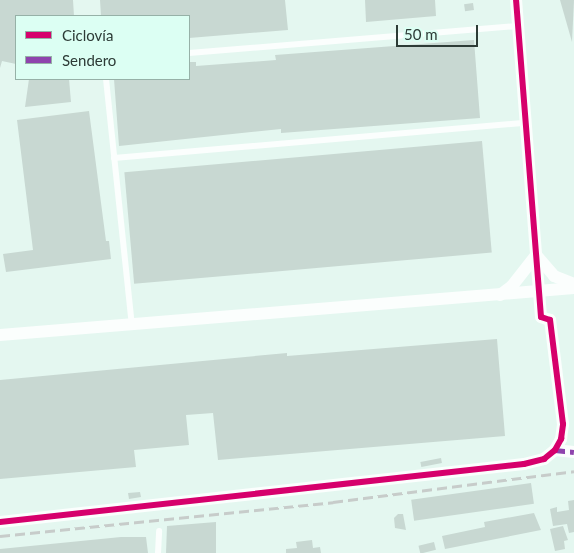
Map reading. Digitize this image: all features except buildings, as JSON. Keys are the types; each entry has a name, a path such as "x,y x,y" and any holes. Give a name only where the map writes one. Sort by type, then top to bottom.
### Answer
{"street":[{"path":"0,522 524,464 544,459 555,450 561,439 563,424 550,320 541,317 516,0"},
{"path":"536,255 554,276 574,284"},
{"path":"500,295 512,286 536,255"},
{"path":"0,335 574,288"},
{"path":"555,450 574,452"}],"lane":[{"path":"190,54 518,26"},
{"path":"106,80 132,325"},
{"path":"114,158 526,123"},
{"path":"158,553 159,531"}],"railway":[{"path":"0,536 333,502 574,471"}],"marked path":[{"path":"555,450 574,452"}],"cycle path":[{"path":"0,522 524,464 544,459 555,450 561,439 563,424 550,320 541,317 516,0"}]}
